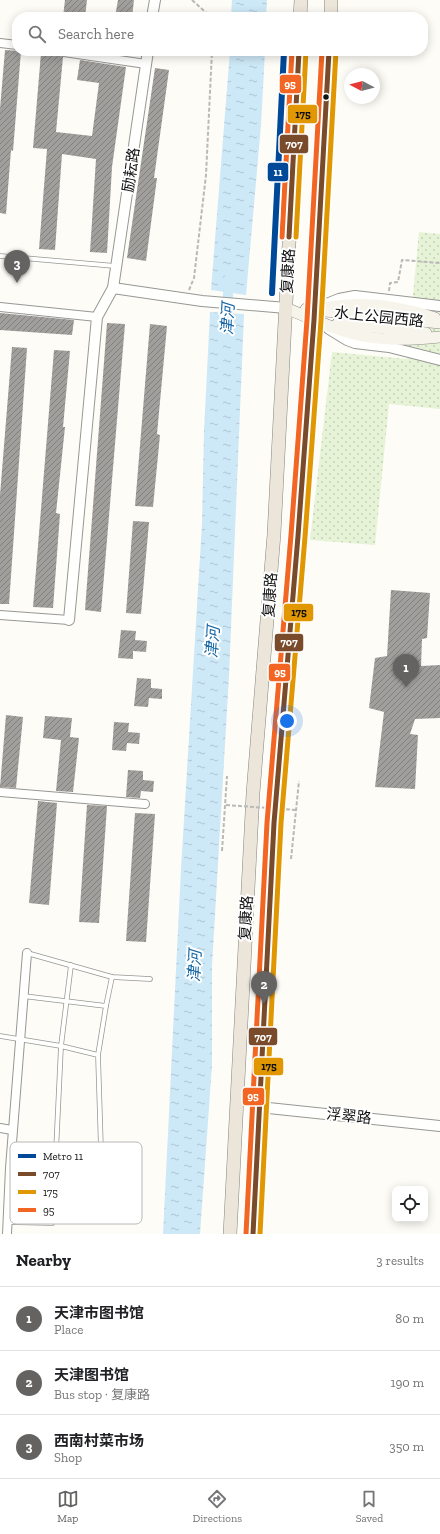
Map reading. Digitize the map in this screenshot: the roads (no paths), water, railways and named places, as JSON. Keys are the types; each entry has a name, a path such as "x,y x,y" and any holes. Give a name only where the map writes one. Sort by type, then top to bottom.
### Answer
{"highway":[{"path":"300,12 301,0"},
{"path":"331,12 332,0"},
{"name":"复康路","path":"230,1234 253,793 274,534 299,56"},
{"name":"复康路","path":"253,1234 274,822 298,536 314,314 329,56"}],"main road":[{"path":"314,314 355,303 378,304 406,309 440,320"},
{"name":"水上公园西路","path":"286,308 314,314 440,323"},
{"name":"水上公园西路","path":"314,314 358,335 397,339 440,337"},
{"path":"314,314 440,334"}],"street":[{"path":"153,12 154,0"},
{"path":"0,43 12,44"},
{"path":"91,56 146,64"},
{"name":"励耘路","path":"97,316 113,288 147,56"},
{"path":"113,288 202,301 286,308"},
{"path":"440,306 355,296 340,299 314,314 347,340 355,343 390,347 440,360"},
{"path":"0,307 97,316 69,620 0,615"},
{"path":"0,792 145,804"},
{"path":"11,1142 27,953"},
{"name":"浮翠路","path":"259,1107 440,1126"},
{"path":"0,1128 12,1130"},
{"path":"8,1234 10,1168"}],"lane":[{"path":"0,256 117,266"},
{"path":"27,953 112,977 150,979"},
{"path":"56,1142 60,1046 71,965"},
{"path":"101,1142 98,1055 112,977"},
{"path":"23,996 106,1006"},
{"path":"0,1036 60,1046 98,1055"}],"water":[{"path":"232,0 267,0 266,12 231,12"},
{"path":"230,56 265,56 261,125 246,295 211,290"},
{"path":"210,312 244,314 229,676 212,966 212,1065 200,1234 163,1234 181,869 202,524 204,431"}],"waterway":[{"name":"津河","path":"226,327 229,279"}],"metro line":[{"name":"11","path":"272,293 284,56"}],"place":[{"name":"西南村菜市场","path":"17,283"},
{"name":"天津市图书馆","path":"406,687"},
{"name":"天津图书馆","path":"264,1004"}]}
